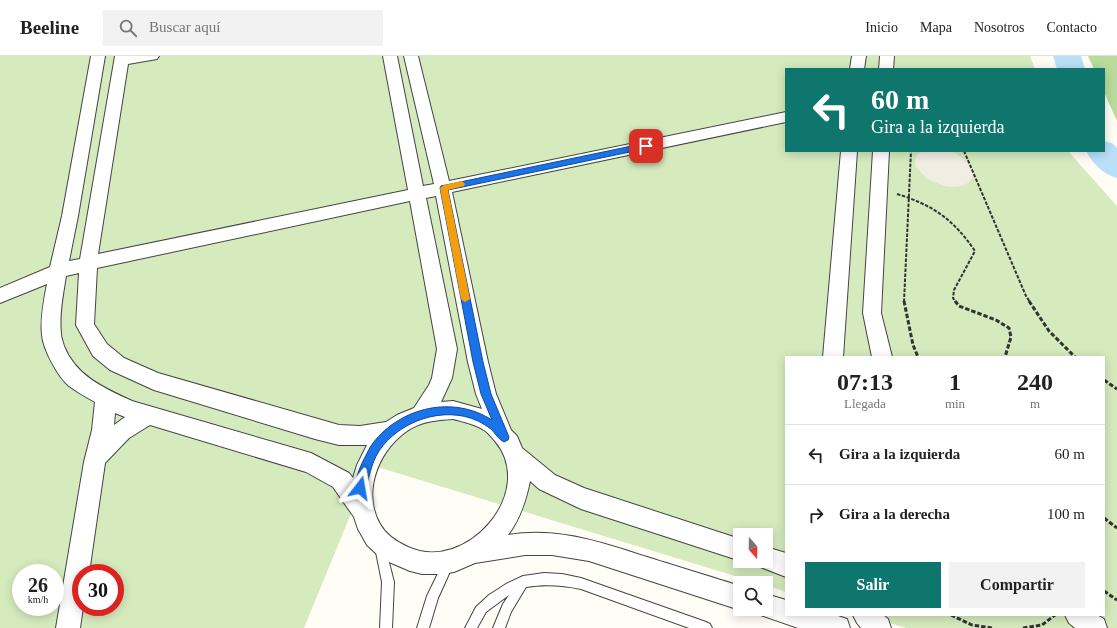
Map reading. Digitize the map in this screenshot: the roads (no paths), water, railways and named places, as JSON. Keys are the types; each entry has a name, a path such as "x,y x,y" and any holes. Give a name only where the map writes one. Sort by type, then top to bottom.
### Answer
{"street":[{"path":"98,56 70,216 58,271 54,300 51,336 62,364 75,379 105,398 128,409 311,463 341,480 362,510"},
{"path":"152,56 121,59 88,264 85,324 100,350 117,364 154,381 339,435 360,436 391,431"},
{"path":"390,56 447,350 445,370 439,390 421,415"},
{"path":"411,56 444,188 478,362 486,394 510,446 519,476 516,498 508,519 493,538 473,553"},
{"path":"857,68 858,56"},
{"path":"886,68 887,56"},
{"path":"0,296 58,271 123,255 785,117"},
{"path":"833,356 849,152"},
{"path":"881,152 872,314 882,356"},
{"path":"68,628 95,462 103,432 105,398"},
{"path":"733,548 581,498 548,482 510,446 494,426 482,418 453,410 437,411 421,415 406,421 391,431 376,447 366,467 360,488 362,510 368,527 378,542 393,553 411,561 430,564 450,562 473,553 525,544 552,544 589,550 733,596"},
{"path":"95,462 118,434 132,423 149,415"},
{"path":"773,560 785,565"},
{"path":"773,608 785,612"},
{"path":"798,616 838,628"},
{"path":"867,616 879,628"},
{"path":"1078,616 1095,628"}],"lane":[{"path":"378,542 388,582 386,628"},
{"path":"423,628 433,596 450,562"},
{"path":"471,628 481,609 503,590 523,582 540,579 561,579 588,585 636,604 706,628"},
{"path":"499,628 507,608 523,582"}],"waterway":[{"path":"1067,56 1071,68"},
{"path":"1102,152 1117,167"}]}
